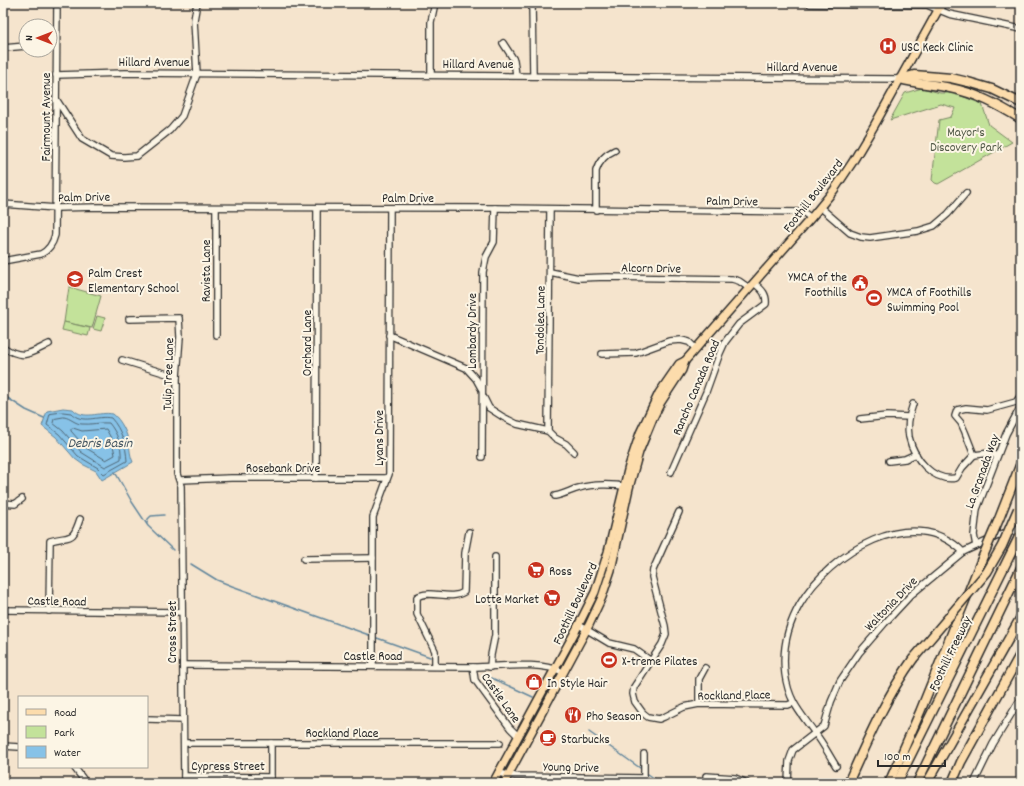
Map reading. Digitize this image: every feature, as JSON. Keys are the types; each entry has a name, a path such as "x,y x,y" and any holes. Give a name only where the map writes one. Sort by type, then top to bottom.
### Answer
{"highway":[{"name":"Hillard Avenue","path":"900,79 914,74 968,82 992,89 1021,103"},
{"name":"Hillard Avenue","path":"900,79 950,88 968,93 986,99 1021,119"},
{"path":"889,783 920,712 1021,463"},
{"path":"848,783 889,698 903,673 913,659 987,572 1002,546 1020,506"},
{"name":"Foothill Freeway","path":"897,783 1021,533"},
{"path":"917,783 1021,568"},
{"path":"927,783 1021,616"},
{"path":"952,783 961,762 1021,653"}],"main road":[{"name":"Foothill Boulevard","path":"504,783 586,629 607,583 634,450 652,406 679,364 685,361 811,218 852,163 940,6"},
{"name":"Foothill Boulevard","path":"493,783 579,625 595,592 616,534"}],"street":[{"name":"Fairmount Avenue","path":"55,18 56,3"},
{"path":"55,98 82,139 111,156 124,158 138,156 170,130 182,116 197,74 194,20 197,3"},
{"path":"431,75 431,22 435,3"},
{"path":"532,3 533,76"},
{"path":"810,4 940,6 949,14 1021,29"},
{"path":"504,43 514,60 516,75"},
{"path":"3,48 18,47"},
{"name":"Fairmount Avenue","path":"3,261 41,254 46,251 54,241 56,208 56,75 54,58"},
{"name":"Hillard Avenue","path":"56,75 125,73 900,79"},
{"path":"596,210 596,171 600,162 615,150"},
{"path":"820,207 850,233 861,237 870,238 918,231 934,226 948,214 966,193"},
{"name":"Palm Drive","path":"3,204 56,208 99,206 216,208 495,208 803,212 811,218"},
{"name":"Ravista Lane","path":"216,208 216,335"},
{"name":"Orchard Lane","path":"316,478 317,208"},
{"name":"Lyans Drive","path":"373,666 373,517 389,474 390,208"},
{"name":"Lombardy Drive","path":"482,457 483,272 486,257 494,242 495,208"},
{"name":"Tondolea Lane","path":"548,431 550,209"},
{"name":"Alcorn Drive","path":"550,272 586,279 607,277 732,279 751,286"},
{"name":"Rancho Canada Road","path":"671,472 706,392 725,342 739,324 766,304 766,296 764,292 751,286"},
{"name":"Tulip Tree Lane","path":"129,319 179,318 180,337 177,377 177,474 180,480"},
{"path":"389,335 466,368 476,379 487,406 503,417 517,424 548,431 574,452"},
{"path":"602,354 636,353 669,341 681,340 689,342 695,348"},
{"path":"3,347 18,355 24,355 48,344"},
{"path":"122,360 177,377"},
{"path":"974,455 961,423 955,416 957,410 966,408 987,410 1016,402 1021,396"},
{"path":"1016,402 1021,406"},
{"path":"913,404 909,417 909,436 916,454 932,473 942,478 956,478 962,468 974,455 990,453 997,456"},
{"name":"La Granada Way","path":"976,546 974,535 977,509 1006,434 1021,406"},
{"path":"860,419 886,416 909,417"},
{"path":"889,461 905,459 916,454"},
{"name":"Rosebank Drive","path":"180,480 231,478 387,478"},
{"name":"Cross Street","path":"180,480 184,783"},
{"path":"555,496 566,494 586,486 614,485 626,487"},
{"path":"3,503 15,504 22,499"},
{"path":"579,625 609,643 635,650 651,660 662,644 666,634 652,577 653,570 679,512"},
{"path":"49,611 50,541 69,538 75,534 80,519"},
{"name":"Waltonia Drive","path":"788,783 788,761 790,754 796,747 824,726 831,702 840,681 859,653 912,594 962,552 1000,535 1021,529"},
{"path":"435,666 435,652 418,614 417,597 423,595 455,595 464,592 465,553 469,532"},
{"path":"836,766 816,733 806,722 793,703 785,675 785,642 788,631 801,602 833,565 873,539 894,533 923,532 948,540 962,552"},
{"path":"490,667 495,636 495,557"},
{"path":"304,559 373,558"},
{"name":"Castle Road","path":"3,610 182,612"},
{"name":"Rockland Place","path":"651,660 636,683 634,691 636,705 642,713 648,717 659,718 684,707 699,704 788,705 793,703"},
{"name":"Castle Road","path":"183,665 538,666 556,668 563,672"},
{"name":"Castle Lane","path":"473,667 475,680 510,728 518,736"},
{"path":"699,704 699,679 705,668"},
{"path":"974,783 993,744 1021,700"},
{"path":"148,719 183,720"},
{"name":"Rockland Place","path":"184,743 500,743"},
{"path":"271,743 271,780"},
{"path":"3,746 18,747"},
{"path":"644,754 644,781"},
{"path":"75,768 86,783"},
{"name":"Young Drive","path":"498,773 507,776 644,781"},
{"name":"Cypress Street","path":"184,776 271,780"},
{"path":"706,776 735,778 747,783"}],"green space":[{"name":"Mayor's Discovery Park","path":"922,88 940,93 954,93 982,104 989,125 1012,142 938,184 935,183 932,180 939,120 951,117 955,108 941,104 890,120 905,93"},
{"path":"69,287 101,296 92,328 64,322"},
{"path":"97,316 105,318 101,331 93,329"},
{"path":"64,322 90,328 88,336 62,330"}],"water":[{"name":"Debris Basin","path":"63,408 73,409 77,413 87,415 113,414 119,420 125,431 133,462 102,480 96,471 75,459 56,437 42,426 47,411"}],"waterway":[{"path":"3,395 26,410 44,418"},
{"path":"115,472 148,526 173,550"},
{"path":"147,523 151,516 164,515"},
{"path":"191,564 217,580 232,586 369,635"},
{"path":"377,638 430,657"},
{"path":"483,674 533,697"},
{"path":"589,732 640,768"},
{"path":"648,774 661,783"}],"place":[{"name":"USC Keck Clinic","path":"888,46"},
{"name":"Palm Crest Elementary School","path":"75,279"},
{"name":"YMCA of the Foothills","path":"860,283"},
{"name":"YMCA of Foothills Swimming Pool","path":"874,298"},
{"name":"Ross","path":"536,570"},
{"name":"Lotte Market","path":"552,598"},
{"name":"X-treme Pilates","path":"609,660"},
{"name":"In Style Hair","path":"534,682"},
{"name":"Pho Season","path":"573,715"},
{"name":"Starbucks","path":"548,738"}]}
